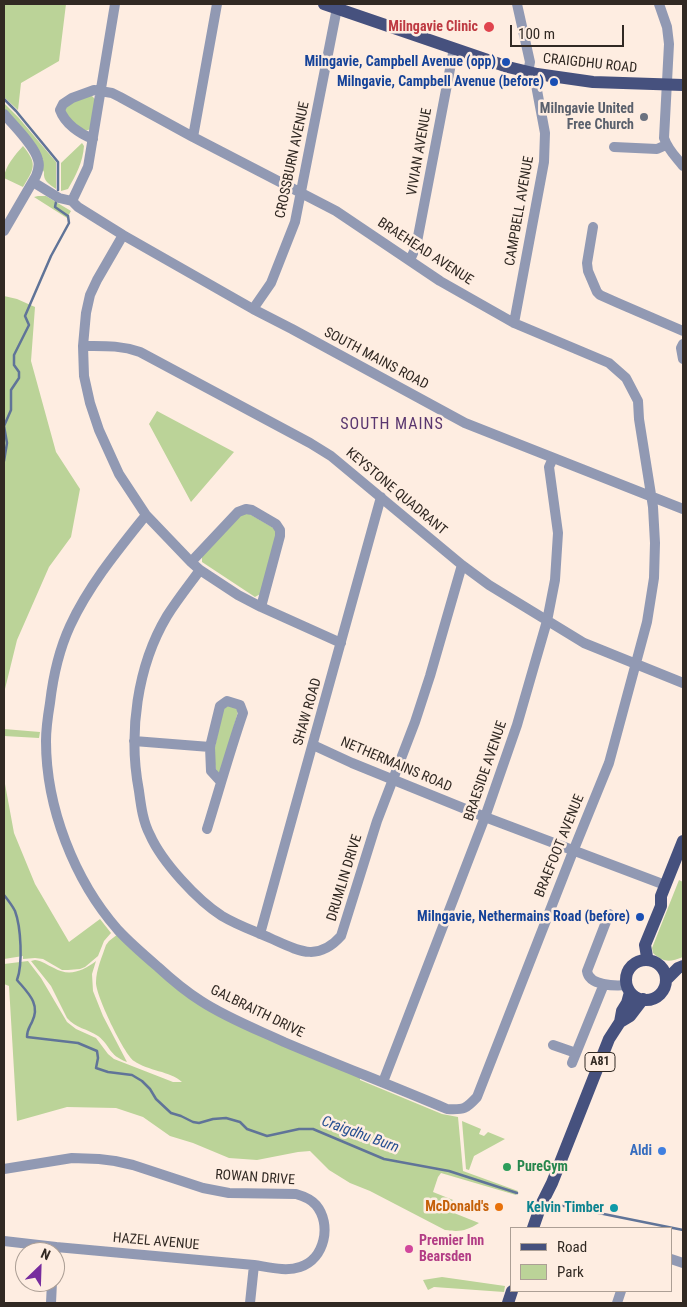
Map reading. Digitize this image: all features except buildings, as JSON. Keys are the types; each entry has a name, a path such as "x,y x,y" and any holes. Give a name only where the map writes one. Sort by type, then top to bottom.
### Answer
{"main road":[{"name":"CRAIGDHU ROAD","path":"324,4 508,67 532,73 593,82 683,85"},
{"path":"633,964 654,903 663,890 683,841"},
{"path":"633,964 640,960 649,960 645,946 662,906 663,890"},
{"name":"A81","path":"649,960 661,967 681,967"},
{"name":"A81","path":"533,1227 609,1039 620,1022 622,1011 627,1003 628,988 626,980 633,964"},
{"path":"661,967 666,975 666,980"},
{"name":"A81","path":"620,1022 630,1016 643,999 651,999 658,995 663,990 666,980 681,967"},
{"path":"628,988 638,998 643,999"}],"street":[{"path":"33,182 59,198 72,201 88,167 115,4"},
{"path":"193,137 217,4"},
{"name":"CAMPBELL AVENUE","path":"514,322 544,162 545,133 517,4"},
{"path":"659,4 667,26 668,44 664,138 671,152 683,166"},
{"name":"CROSSBURN AVENUE","path":"253,309 271,283 295,222 337,8"},
{"name":"VIVIAN AVENUE","path":"410,260 416,247 454,48"},
{"path":"93,139 82,135 62,117 60,110 63,104 72,98 94,90 101,91"},
{"name":"BRAEHEAD AVENUE","path":"101,91 120,97 336,211 440,281 514,322 609,364 626,378 638,401 639,419 652,496"},
{"path":"4,114 33,148 39,166 33,182 4,231"},
{"path":"614,146 657,149 666,144"},
{"name":"SOUTH MAINS ROAD","path":"72,201 78,207 123,235 253,309 464,423 683,509"},
{"path":"593,227 587,263 588,271 597,292 611,300 683,331"},
{"path":"123,235 90,295 86,313 83,346 84,376 90,403 99,430 119,474 146,515 200,570 261,607 341,643"},
{"path":"683,344 683,359"},
{"name":"KEYSTONE QUADRANT","path":"83,346 111,346 140,352 331,456 488,585 584,643 683,682"},
{"name":"BRAESIDE AVENUE","path":"382,1082 485,817 517,724 547,621 555,580 558,533 549,467 553,458"},
{"name":"BRAEFOOT AVENUE","path":"382,1082 447,1109 458,1110 468,1106 477,1097 573,850 609,763 647,622 654,578 655,543 652,496"},
{"name":"SHAW ROAD","path":"260,934 381,497"},
{"path":"191,562 238,512 246,509 252,510 276,524 280,530 280,536 261,607"},
{"name":"GALBRAITH DRIVE","path":"146,515 110,561 79,608 56,666 46,742 52,794 64,838 84,882 117,929 138,951 170,978 200,1001 237,1021 382,1082"},
{"name":"DRUMLIN DRIVE","path":"200,570 166,617 146,664 136,708 134,758 144,822 162,856 185,884 210,908 235,924 308,953 319,952 327,948 341,936 377,821 415,722 462,565"},
{"path":"207,829 243,713 240,705 227,701 220,706 210,747 210,771 221,782"},
{"path":"134,741 210,747"},
{"name":"NETHERMAINS ROAD","path":"313,745 485,817 573,850 663,890"},
{"path":"609,914 587,971 588,976 590,979 609,986 628,988"},
{"path":"572,1064 604,984"},
{"path":"554,1045 576,1053"},
{"name":"ROWAN DRIVE","path":"4,1168 72,1158 115,1161 203,1188 229,1193 296,1194 306,1197 316,1204 322,1215 325,1227 324,1239 320,1252 311,1261 301,1267 290,1269 254,1265"},
{"name":"HAZEL AVENUE","path":"65,1252 254,1265"},
{"path":"250,1303 254,1265"}],"green space":[{"path":"4,4 66,4 59,61 21,83 18,110 4,97"},
{"path":"87,95 95,99 91,129 82,132 65,115 65,106"},
{"path":"4,103 56,162 56,189 46,180 44,172 4,110"},
{"path":"82,143 84,146 79,168 68,189 61,191 61,163"},
{"path":"23,146 31,157 33,166 30,176 23,187 4,178 8,165"},
{"path":"46,196 71,211 67,218 34,197"},
{"path":"4,296 17,299 35,307 31,361 56,452 80,489 71,537 49,567 17,640 4,693"},
{"path":"157,411 234,452 191,502 149,424"},
{"path":"246,512 277,530 262,593 255,597 202,562 202,556 241,514"},
{"path":"224,705 239,708 221,772 217,773 213,756"},
{"path":"4,729 40,732 39,738 4,736"},
{"path":"4,768 14,833 35,884 69,942 100,919 111,933 104,941 98,956 80,969 62,970 43,959 23,959 23,956 4,959"},
{"path":"679,880 683,882 683,957 667,961 653,953 652,948"},
{"path":"118,934 183,993 360,1078 360,1080 442,1114 458,1117 463,1171 518,1191 516,1195 441,1173 433,1192 453,1200 449,1211 479,1223 463,1230 445,1230 370,1191 350,1183 329,1170 310,1151 257,1160 229,1158 170,1136 143,1117 116,1108 67,1107 17,1121 9,986 4,984 4,964 28,961 41,978 67,1022 76,1029 96,1038 114,1059 173,1082 182,1082 171,1075 134,1061 117,1036 105,1010 97,989 97,973 106,945"},
{"path":"35,960 65,972 76,972 96,961 92,974 93,991 103,1016 127,1062 116,1056 98,1036 74,1024 67,1018 51,986 31,961"},
{"path":"462,1121 481,1129 479,1134 484,1136 488,1132 505,1139 474,1156 469,1170 466,1169"},
{"path":"442,1277 505,1286 504,1292 434,1287 428,1290 423,1280"}],"waterway":[{"name":"Craigdhu Burn","path":"4,99 58,162 58,190"},
{"name":"Craigdhu Burn","path":"4,461 7,443 4,426 11,410 11,390 19,378 19,372 14,365 14,355 29,325 25,316 51,256 69,223 68,216 55,207 56,202"},
{"name":"Craigdhu Burn","path":"4,895 15,911 19,926 21,955 17,980 32,999 35,1010 27,1037 78,1043 97,1051 96,1068 108,1072 132,1075 142,1081 156,1099 171,1113 193,1122 199,1123 226,1118 240,1122 247,1129 267,1136 299,1129 313,1129 384,1159 449,1171 517,1193"},
{"name":"Craigdhu Burn","path":"554,1204 668,1227"},
{"name":"Craigdhu Burn","path":"672,1228 683,1230"}],"place":[{"name":"Milngavie Clinic","path":"489,27"},
{"name":"Milngavie, Campbell Avenue (opp)","path":"506,62"},
{"name":"Milngavie, Campbell Avenue (before)","path":"554,82"},
{"name":"Milngavie United Free Church","path":"644,117"},
{"name":"Milngavie, Nethermains Road (before)","path":"640,917"},
{"name":"Aldi","path":"662,1151"},
{"name":"PureGym","path":"507,1167"},
{"name":"McDonald's","path":"499,1207"},
{"name":"Kelvin Timber","path":"614,1208"},
{"name":"Premier Inn Bearsden","path":"409,1249"}],"district":[{"name":"SOUTH MAINS","path":"392,425"}]}
